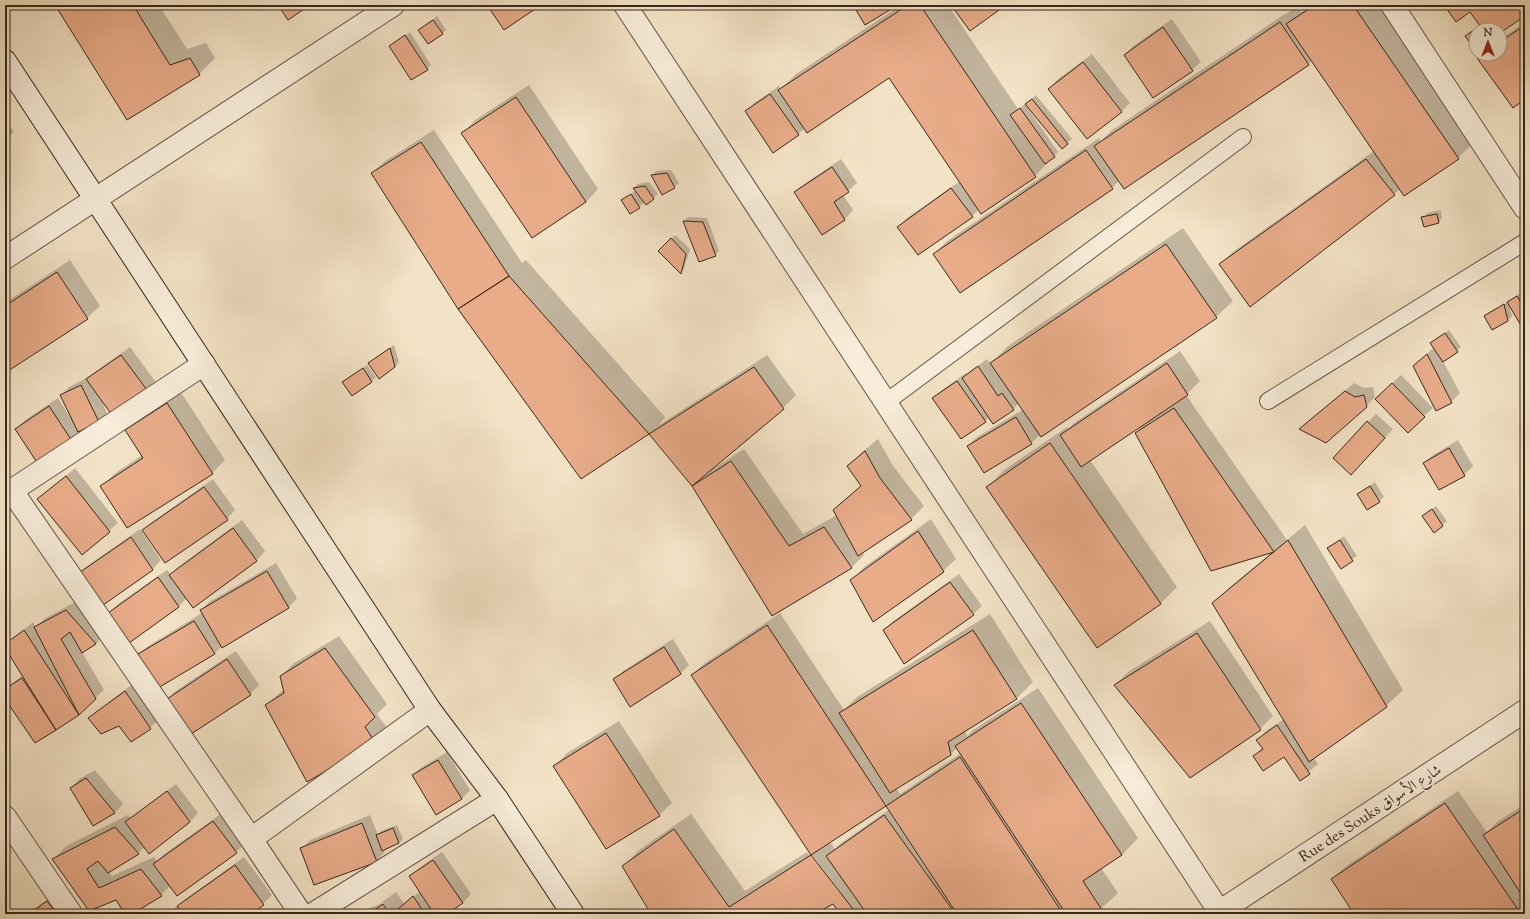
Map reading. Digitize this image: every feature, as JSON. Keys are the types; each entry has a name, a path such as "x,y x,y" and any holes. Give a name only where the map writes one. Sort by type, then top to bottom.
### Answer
{"street":[{"path":"5,258 393,5"},
{"path":"625,5 1219,913"},
{"path":"1392,5 1525,208"},
{"path":"5,61 430,710 497,798 573,914"},
{"path":"204,364 8,493 251,839 301,914"},
{"path":"251,839 430,710"},
{"name":"Rue des Souks شارع الأسواق","path":"1219,913 1525,711"},
{"path":"312,914 497,798"},
{"path":"5,817 71,914"}],"lane":[{"path":"885,403 1242,137"},
{"path":"1268,401 1525,242"}],"building":[{"path":"55,5 133,5 170,65 190,58 200,75 127,120"},
{"path":"278,5 310,5 288,20"},
{"path":"487,5 541,5 504,30"},
{"path":"853,5 898,5 865,25"},
{"path":"908,5 920,5 1036,177 981,214 889,78 807,133 778,90"},
{"path":"951,5 1006,5 970,31"},
{"path":"1315,5 1353,5 1459,159 1404,196 1286,24"},
{"path":"1444,5 1525,5 1525,16 1508,28 1508,22 1477,22 1470,12 1456,22"},
{"path":"433,20 443,34 428,44 418,30"},
{"path":"1280,22 1309,65 1124,189 1094,146"},
{"path":"1525,25 1525,99 1513,108 1480,62 1508,62 1508,37"},
{"path":"1163,27 1193,71 1153,98 1124,55"},
{"path":"405,35 428,70 411,80 389,46"},
{"path":"1083,62 1122,112 1087,139 1048,89"},
{"path":"770,94 799,135 773,153 745,111"},
{"path":"516,97 586,202 532,238 461,133"},
{"path":"1032,99 1068,144 1062,149 1025,104"},
{"path":"1020,108 1055,157 1045,164 1010,115"},
{"path":"421,142 509,276 458,309 371,173"},
{"path":"1086,150 1113,189 960,293 933,254"},
{"path":"1366,159 1395,195 1250,307 1219,264"},
{"path":"832,167 849,192 834,202 845,220 822,235 794,192"},
{"path":"667,173 675,188 662,195 651,175"},
{"path":"645,186 654,199 646,205 633,188"},
{"path":"951,188 973,217 918,255 897,227"},
{"path":"631,194 640,208 630,214 621,200"},
{"path":"1437,214 1439,223 1424,227 1421,217"},
{"path":"683,221 703,222 716,256 699,262"},
{"path":"671,238 686,254 681,274 658,251"},
{"path":"1166,244 1217,318 1041,437 990,363"},
{"path":"57,272 88,319 5,373 5,306"},
{"path":"509,276 649,434 581,479 458,309"},
{"path":"1517,296 1525,309 1525,332 1507,302"},
{"path":"1504,304 1508,321 1492,330 1484,316"},
{"path":"1445,333 1458,352 1443,362 1430,343"},
{"path":"390,348 395,367 379,379 368,363"},
{"path":"1427,354 1452,403 1436,411 1413,366"},
{"path":"121,355 147,390 112,415 86,379"},
{"path":"1167,363 1188,395 1081,467 1060,435"},
{"path":"978,366 998,396 1002,393 1014,410 993,424 962,378"},
{"path":"754,367 784,409 692,486 649,434"},
{"path":"363,368 372,382 352,396 342,382"},
{"path":"957,381 986,422 961,439 932,398"},
{"path":"1392,383 1425,417 1408,433 1375,399"},
{"path":"81,385 99,422 78,432 60,395"},
{"path":"1345,391 1355,397 1364,395 1367,407 1326,443 1299,429"},
{"path":"167,403 213,474 127,528 100,486 143,458 125,430"},
{"path":"49,406 72,441 38,464 15,429"},
{"path":"1174,408 1274,552 1211,571 1135,433"},
{"path":"1016,417 1032,444 984,473 967,446"},
{"path":"1367,421 1385,438 1351,475 1333,458"},
{"path":"1050,443 1161,604 1097,648 986,487"},
{"path":"1449,448 1465,476 1439,490 1423,463"},
{"path":"865,451 880,478 912,520 858,556 833,510 861,486 847,466"},
{"path":"731,461 789,546 824,527 852,568 772,616 692,486"},
{"path":"66,476 110,532 82,555 37,499"},
{"path":"1370,486 1380,502 1367,510 1357,494"},
{"path":"204,487 228,520 165,563 142,530"},
{"path":"1432,509 1443,526 1434,533 1422,516"},
{"path":"233,528 257,561 193,608 169,575"},
{"path":"918,531 944,572 873,622 850,580"},
{"path":"131,537 153,570 96,610 73,577"},
{"path":"1288,540 1387,707 1309,762 1212,603"},
{"path":"1340,540 1353,561 1341,569 1327,548"},
{"path":"267,571 289,608 222,648 200,610"},
{"path":"158,577 179,607 129,643 108,613"},
{"path":"950,582 974,615 904,664 883,630"},
{"path":"66,610 96,644 82,653 70,632 61,639 96,699 79,715 34,627"},
{"path":"194,621 215,654 158,688 138,654"},
{"path":"767,625 886,806 811,855 691,675"},
{"path":"24,630 79,715 56,730 5,648 5,644"},
{"path":"973,630 1017,699 948,742 951,755 890,793 839,713"},
{"path":"1197,633 1261,730 1190,778 1114,685"},
{"path":"664,647 681,674 630,707 613,679"},
{"path":"325,648 375,717 365,727 375,742 307,782 265,705 284,693 280,676"},
{"path":"227,659 251,695 188,736 164,701"},
{"path":"22,678 56,730 35,743 5,699 5,689"},
{"path":"125,691 151,729 131,742 119,726 101,734 88,718"},
{"path":"1021,703 1122,855 1083,881 1102,910 1096,914 1066,914 955,746"},
{"path":"1277,725 1310,774 1300,781 1284,757 1263,771 1253,756 1263,749 1256,740"},
{"path":"606,733 660,816 606,849 553,766"},
{"path":"960,757 1063,914 957,914 886,806"},
{"path":"438,760 462,799 436,815 412,775"},
{"path":"86,778 115,813 93,826 70,788"},
{"path":"167,791 190,822 149,854 125,822"},
{"path":"1445,803 1521,914 1354,914 1331,879"},
{"path":"1525,808 1525,900 1483,835"},
{"path":"884,815 954,912 952,914 867,914 826,856"},
{"path":"213,821 237,853 177,896 153,864"},
{"path":"362,823 377,862 314,885 300,848"},
{"path":"115,827 139,854 108,873 98,861 87,869 99,888 141,869 162,896 132,914 125,914 116,900 89,911 52,859"},
{"path":"393,828 399,843 382,851 376,835"},
{"path":"674,829 729,907 811,855 857,914 840,914 833,904 815,914 651,914 622,866"},
{"path":"433,860 463,903 447,914 434,914 409,876"},
{"path":"235,865 264,905 251,914 183,914 177,906"},
{"path":"413,896 425,914 399,914 397,910"},
{"path":"47,901 57,914 29,914"},
{"path":"383,904 390,914 369,914"}]}
